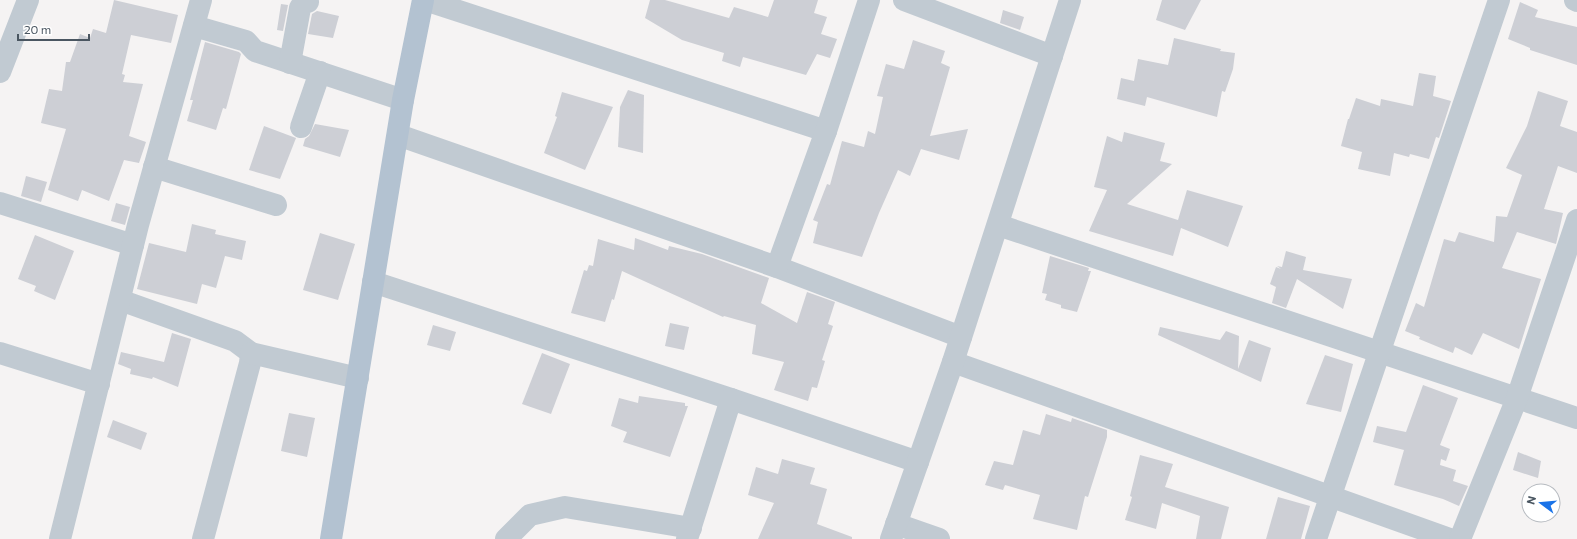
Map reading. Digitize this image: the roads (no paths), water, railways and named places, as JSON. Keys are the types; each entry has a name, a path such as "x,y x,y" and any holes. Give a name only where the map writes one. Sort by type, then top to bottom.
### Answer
{"main road":[{"path":"331,539 403,100 424,0"}],"street":[{"path":"0,72 28,0"},
{"path":"60,539 133,245 201,0"},
{"path":"424,0 826,132"},
{"path":"777,267 826,132 869,0"},
{"path":"904,0 1052,56"},
{"path":"939,539 894,532 953,362 1070,0"},
{"path":"1316,539 1499,0"},
{"path":"290,62 300,8 303,4 308,2"},
{"path":"194,26 246,41 255,51 403,100"},
{"path":"301,127 320,72"},
{"path":"398,135 777,267 961,337"},
{"path":"154,167 276,205"},
{"path":"0,203 133,245"},
{"path":"1460,539 1517,398 1577,220"},
{"path":"998,225 1577,418"},
{"path":"373,282 918,462"},
{"path":"120,300 235,341 251,353 358,378"},
{"path":"0,353 99,384"},
{"path":"203,539 250,363 251,353"},
{"path":"953,362 1450,539"},
{"path":"506,539 530,515 565,507 689,533 731,399"}]}
